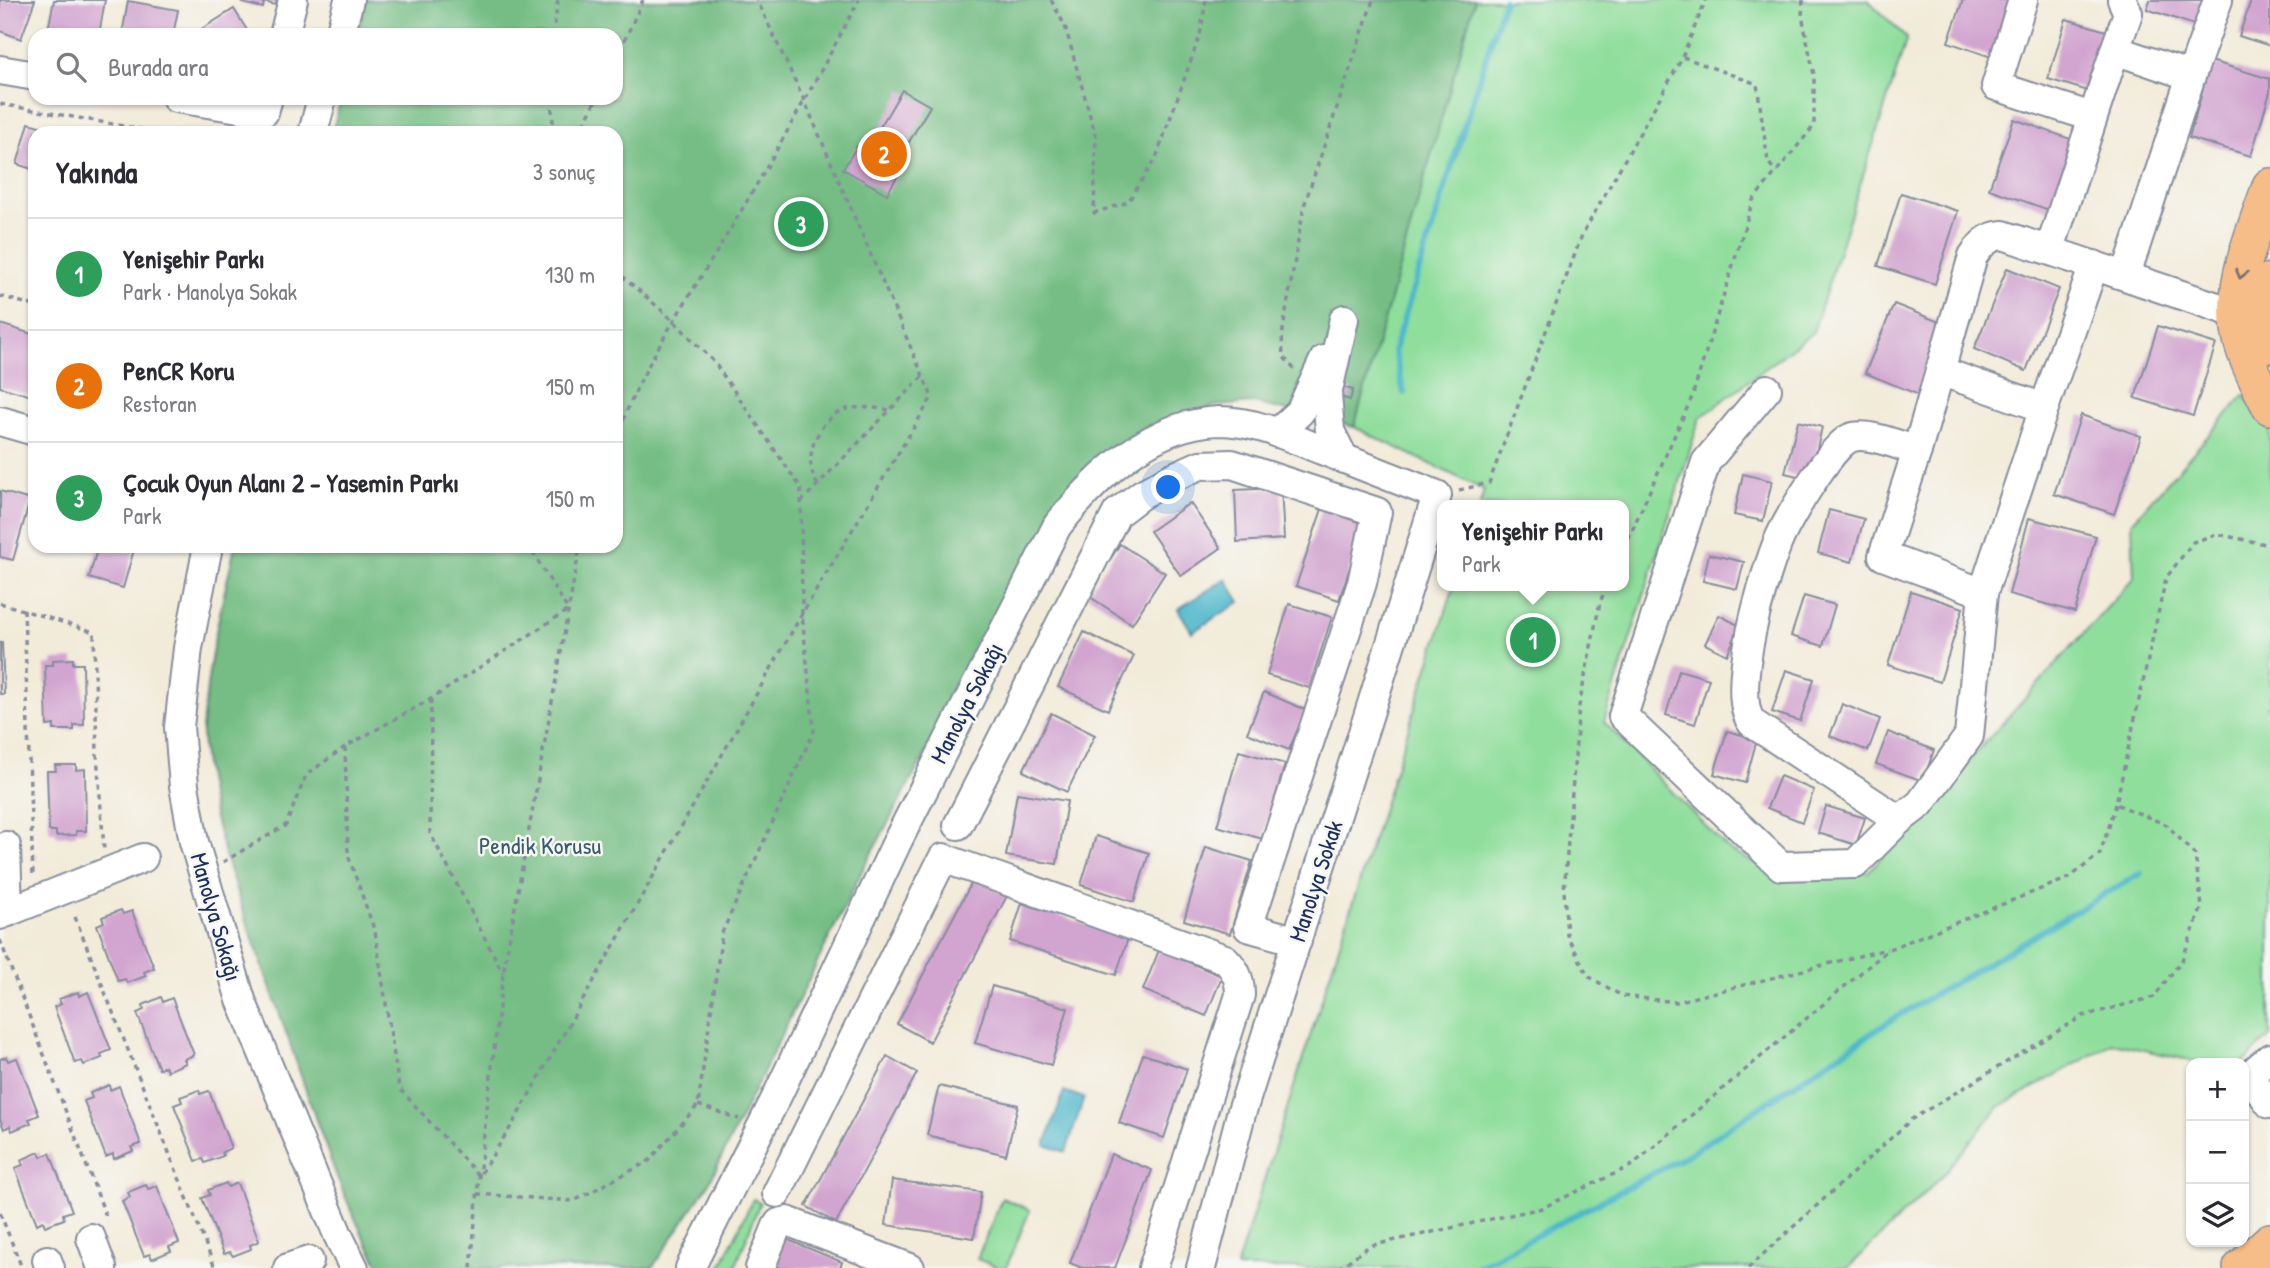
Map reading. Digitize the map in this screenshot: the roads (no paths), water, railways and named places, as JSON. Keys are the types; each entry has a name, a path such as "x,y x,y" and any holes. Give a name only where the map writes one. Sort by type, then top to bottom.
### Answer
{"main road":[{"path":"2270,186 2237,289 2261,314 2242,343 2270,407"},
{"path":"2241,1268 2270,1241"}],"street":[{"path":"286,28 293,0"},
{"path":"342,28 349,0"},
{"path":"2022,0 1996,86 2092,117"},
{"path":"2050,249 2128,13 2122,0"},
{"path":"2126,275 2218,0"},
{"path":"2115,50 2191,76"},
{"path":"0,70 28,75"},
{"path":"220,105 264,112 266,105"},
{"path":"315,126 320,105"},
{"path":"1983,593 1883,556 1917,451 1973,256 1986,239 2003,235 2126,275 2261,314"},
{"path":"1767,389 1706,462 1623,716 1781,866 1855,864 1899,820 1920,804 1969,736 1983,593 2094,265"},
{"path":"1277,433 1300,412 1344,319 1327,395 1330,431 1344,459"},
{"path":"1940,371 2044,408"},
{"path":"0,421 28,429"},
{"name":"Manolya Sokağı","path":"690,1268 762,1128 898,840 1057,526 1086,490 1145,443 1187,425 1220,421 1263,427 1437,495"},
{"path":"1899,820 1752,723 1746,716 1744,706 1744,671 1760,600 1779,539 1830,457 1848,438 1857,435 1917,451"},
{"path":"958,825 1117,513 1142,494 1200,465 1232,464 1377,512 1362,583 1248,927 1297,941"},
{"name":"Manolya Sokak","path":"1201,1268 1241,1114 1437,495"},
{"name":"Manolya Sokağı","path":"207,553 188,648 179,727 184,786 194,842 241,1000 354,1268"},
{"path":"6,846 4,914 143,858"},
{"path":"777,1193 943,858 1225,959 1234,967 1240,981 1240,995 1153,1268"},
{"path":"2270,1058 2249,1076 2270,1104"},
{"path":"760,1268 777,1226 783,1221 902,1267"},
{"path":"99,1228 102,1268"}],"water":[{"path":"1226,579 1240,602 1192,632 1178,609"},
{"path":"1064,1091 1084,1098 1066,1152 1045,1145"}],"waterway":[{"path":"1404,393 1394,350 1504,0"},
{"path":"1475,1268 1686,1156 1893,1019 2141,873"}],"place":[{"name":"PenCR Koru","path":"884,154"},
{"name":"Çocuk Oyun Alanı 2 - Yasemin Parkı","path":"801,224"},
{"name":"Yenişehir Parkı","path":"1533,640"}],"park label":[{"name":"Pendik Korusu","path":"540,846"}]}
